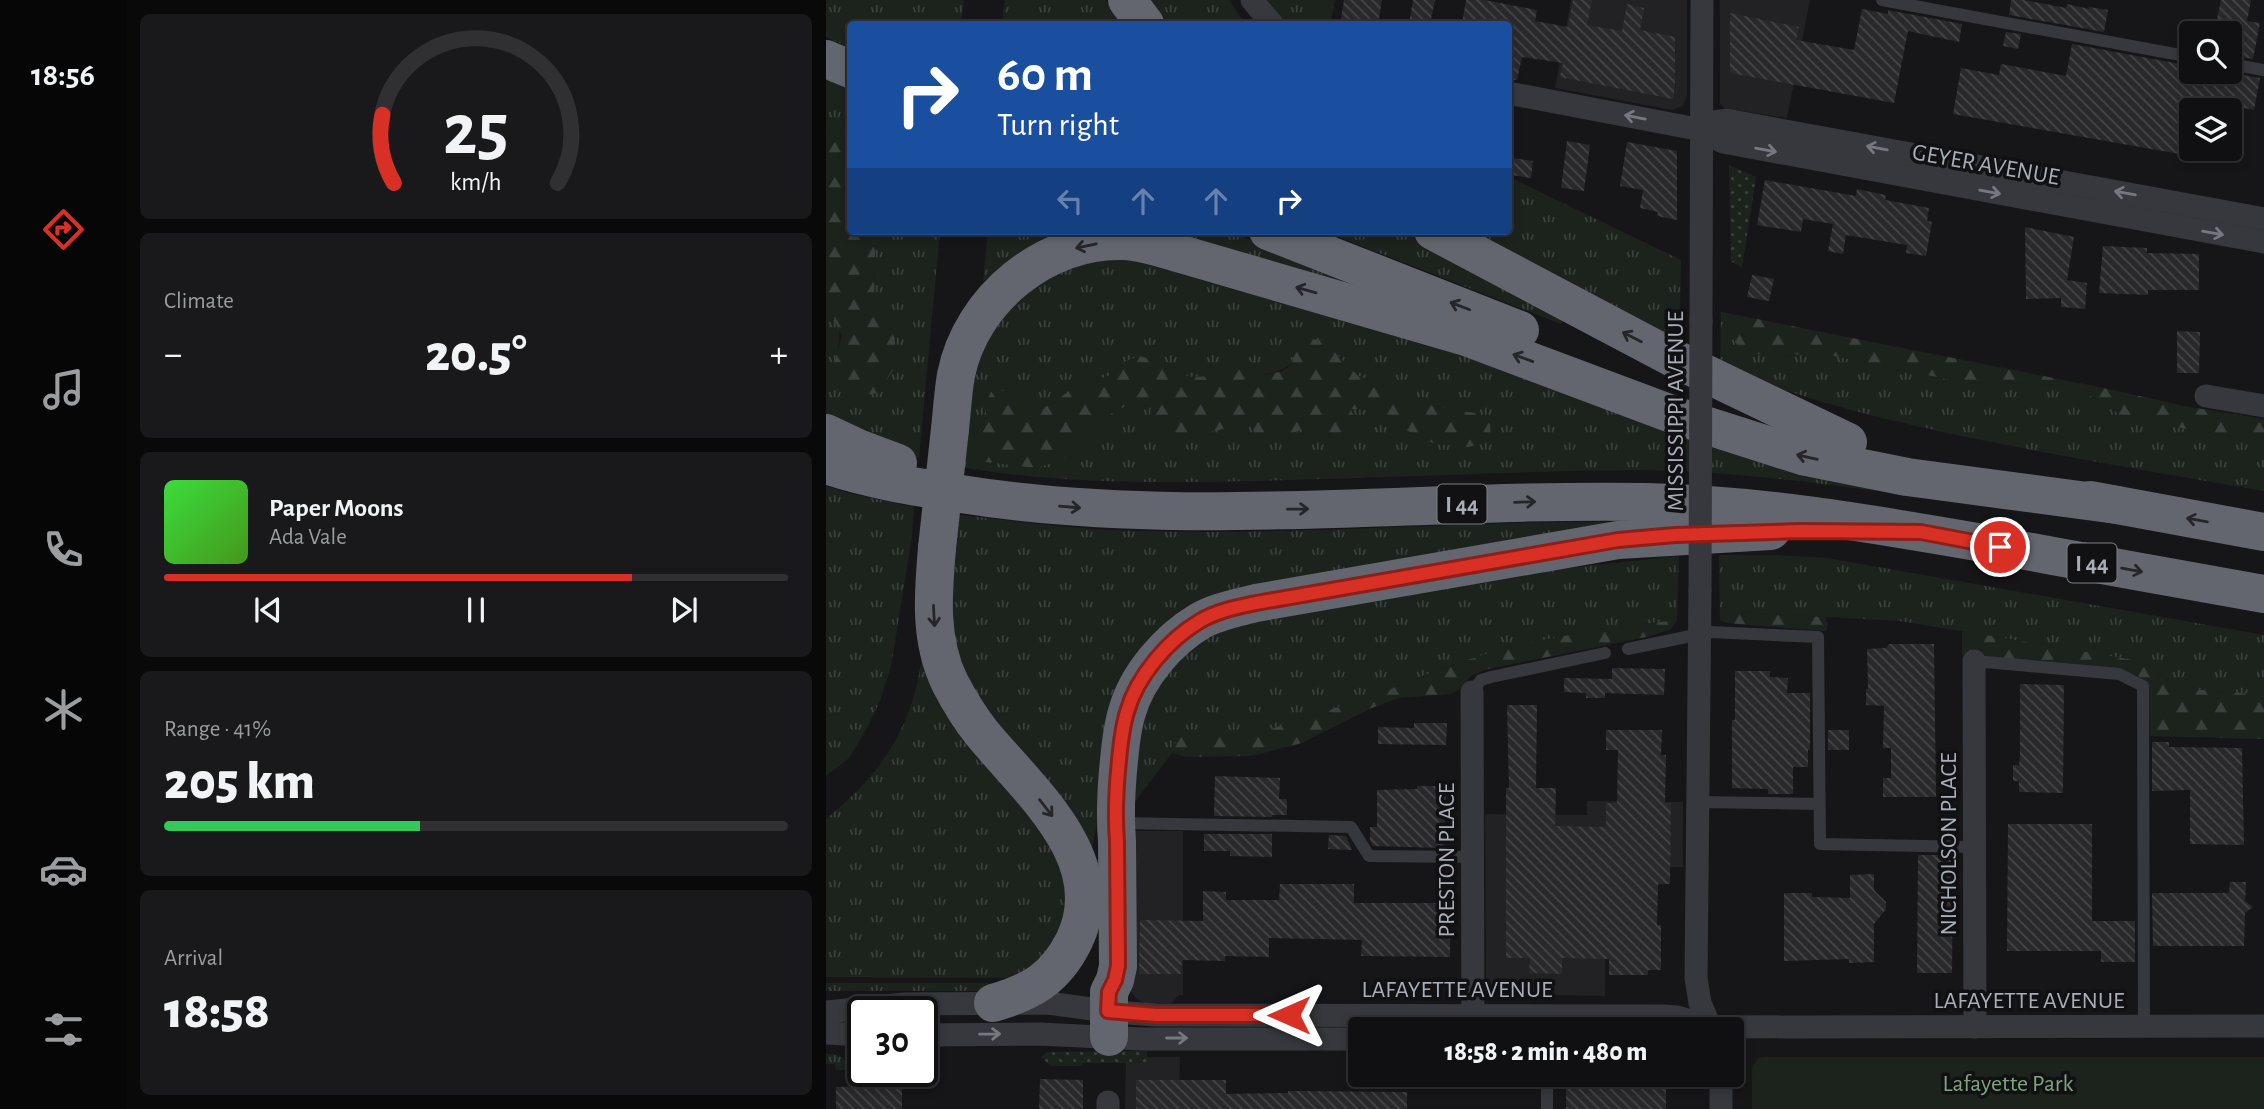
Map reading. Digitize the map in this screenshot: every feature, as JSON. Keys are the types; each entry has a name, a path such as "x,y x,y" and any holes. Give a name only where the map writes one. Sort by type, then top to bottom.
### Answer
{"highway":[{"path":"1127,0 1143,21"},
{"path":"826,59 847,68"},
{"path":"1278,235 1640,377 1729,407 1848,442 2013,484 2264,532"},
{"path":"1441,235 1671,357 1848,442"},
{"path":"993,1003 1032,989 1062,962 1080,924 1083,906 1082,883 1077,859 1048,808 980,731 949,681 939,652 933,596 956,373 966,344 981,314 1022,272 1047,258 1086,246 1123,241 1170,251 1466,337 1677,416 1802,456 1907,477 2117,505"},
{"path":"826,433 858,448 1002,500"},
{"name":"I 44","path":"826,465 909,486 1002,500 1087,508 1192,511 1552,501 1649,502 1752,508 1921,532 2264,594"},
{"path":"1107,1003 1118,966 1117,841 1109,837 1127,710 1139,684 1157,659 1176,639 1200,621 1256,603 1618,540 1732,532 1921,532"}],"street":[{"path":"1252,0 1270,21"},
{"name":"MISSISSIPPI AVENUE","path":"1702,0 1697,988 1704,1017"},
{"name":"GEYER AVENUE","path":"1512,94 1702,130 1723,142 2264,242"},
{"name":"GEYER AVENUE","path":"1702,130 1713,122 1726,120 2264,219"},
{"path":"2206,396 2264,406"},
{"name":"NICHOLSON PLACE","path":"1974,661 1975,1027"},
{"name":"PRESTON PLACE","path":"1472,692 1473,1017"},
{"name":"LAFAYETTE AVENUE","path":"826,1013 876,1006 1107,1003 1348,1037"},
{"name":"LAFAYETTE AVENUE","path":"938,1035 1040,1034 1107,1003 1156,1015 1348,1019"},
{"name":"LAFAYETTE AVENUE","path":"1645,1017 1677,1017"},
{"name":"LAFAYETTE AVENUE","path":"1744,1028 2264,1026"},
{"path":"826,1033 847,1034"},
{"path":"1721,1087 1721,1109"}],"lane":[{"path":"1882,0 2179,55"},
{"path":"2242,66 2264,70"},
{"path":"1628,649 1699,633 1721,631 1818,637 1819,844 1974,847"},
{"path":"1472,692 1481,680 1491,677 1605,653"},
{"path":"1974,661 2119,674 2143,686 2144,1027"},
{"path":"1698,802 1819,804"},
{"path":"1109,837 1351,827 1369,856 1473,857"},
{"path":"1547,1087 1547,1109"}],"shaded area":[{"path":"1571,0 1687,0 1687,95 1683,106 1672,110 1555,88"},
{"path":"1720,0 1810,0 1787,118 1724,108 1720,103"},
{"path":"1587,801 1683,802 1683,867 1606,867 1605,996 1490,994 1486,988 1485,814 1587,815"},
{"path":"1126,831 1183,831 1183,995 1179,995 1171,1004 1144,1003 1130,991"},
{"path":"1147,1057 1180,1057 1179,1109 1125,1109 1126,1063 1147,1063"}],"green space":[{"path":"826,0 964,0 961,21 847,21 847,47 826,37"},
{"path":"1005,0 1105,0 1122,21 1002,21"},
{"path":"1144,0 1229,0 1243,21 1160,21"},
{"path":"1268,0 1335,0 1331,21 1283,21"},
{"path":"826,76 847,85 847,125 833,134 826,118"},
{"path":"826,118 833,134 847,125 847,235 879,235 875,255 874,315 894,332 897,364 878,393 856,396 837,391 834,363 842,336 826,307"},
{"path":"1729,165 1756,177 1742,268 1731,261"},
{"path":"1512,178 1681,260 1680,312 1664,343 1467,235 1512,235"},
{"path":"879,235 940,235 919,458 881,445 826,418 826,307 836,320 839,334 834,363 894,332 874,315 875,255"},
{"path":"988,235 1075,235 983,281"},
{"path":"1164,235 1238,235 1363,283 1361,294"},
{"path":"1333,235 1410,235 1565,318 1561,324"},
{"path":"1105,253 1296,297 1680,431 1877,491 1669,470 1122,482 1039,477 956,466 982,336 1020,288","holes":["1323,340 1357,375 1407,398 1437,407 1402,428 1374,410 1349,409 1361,427 1354,437 1341,439 1305,428 1282,438 1249,423 1193,435 1151,407 1132,403 1104,417 1063,460 974,437 986,420 1028,403 1040,409 1054,403 1072,388 1109,376 1126,361 1164,362 1188,377 1214,376 1225,367 1260,374 1284,369 1292,363 1294,352"]},
{"path":"1721,312 1732,314 1727,325 1772,358 1814,352 1961,382 2073,385 2129,420 2264,441 2264,491 2083,460 1948,433 1834,405 1720,369"},
{"path":"1732,314 2184,406 2264,419 2264,441 2129,420 2073,385 1961,382 1814,352 1772,358 1739,348 1727,324"},
{"path":"1297,338 1323,340 1357,375 1407,398 1437,407 1475,413 1490,424 1491,441 1469,447 1435,444 1374,410 1350,409 1361,427 1354,437 1341,439 1305,428 1282,438 1257,437 1249,423 1198,434 1172,436 1148,430 1151,407 1132,403 1104,417 1063,460 1036,468 986,462 976,449 974,437 986,420 986,403 991,392 1007,390 1040,409 1054,403 1072,388 1109,376 1126,361 1139,356 1164,362 1189,377 1214,376 1225,367 1254,361 1265,375 1283,371 1292,364 1294,352 1288,342"},
{"path":"826,486 914,507 911,543 891,666 880,701 849,758 826,776"},
{"path":"951,514 1093,529 1201,532 1623,522 1197,614 1106,777 1092,849 978,715 945,642"},
{"path":"1719,555 1827,558 2264,635 2264,695 2179,686 2171,683 2146,662 1900,621 1737,612 1720,620"},
{"path":"1679,556 1677,620 1600,629 1508,647 1265,731 1232,736 1199,733 1172,746 1172,753 1127,812 1152,677 1222,621 1567,568"},
{"path":"1737,612 1825,617 1828,624 1826,631 1726,623 1720,620"},
{"path":"1677,620 1671,629 1651,636 1488,669 1472,675 1460,689 1450,694 1399,698 1369,709 1302,743 1251,756 1185,757 1172,753 1172,746 1183,736 1199,733 1232,736 1265,731 1508,647 1600,629"},
{"path":"1962,631 2146,662 2171,683 2179,686 2264,695 2264,739 2150,736 2149,686 2137,676 2111,669 1962,655"},
{"path":"922,657 1063,850 1069,924 1029,978 826,977 826,819 863,784 891,748 911,706"},
{"path":"826,983 1005,983 994,991 826,991"},
{"path":"1147,1051 1147,1063 1051,1066 1041,1057 1047,1052"},
{"path":"826,1054 838,1055 847,1062 847,1070 836,1070 835,1064 826,1064"},
{"name":"Lafayette Park","path":"2264,1057 2264,1109 1752,1109 1752,1068 1758,1058"}],"building":[{"path":"1344,0 1382,0 1378,21 1340,21"},
{"path":"1413,0 1435,0 1431,21 1410,21"},
{"path":"1466,0 1484,0 1537,10 1535,21 1568,27 1573,0 1592,0 1587,25 1622,31 1627,4 1644,8 1640,30 1675,37 1673,99 1560,77 1563,63 1522,57 1517,80 1512,79 1512,21 1462,21"},
{"path":"2011,0 2066,8 2067,4 2108,10 2104,32 2009,15"},
{"path":"2221,0 2251,0 2247,21 2260,23 2253,59 2242,57 2242,21 2217,21"},
{"path":"1862,9 1888,14 1888,10 1962,24 1959,42 1908,31 1894,103 1730,73 1730,13 1799,27 1796,40 1854,50"},
{"path":"2006,32 2021,34 2018,49 2003,46"},
{"path":"2072,44 2179,64 2179,84 2242,84 2242,75 2260,78 2254,110 2242,108 2242,98 2179,98 2179,154 1953,114 1961,68 1999,75 2001,64 2066,76"},
{"path":"1567,141 1590,145 1584,191 1561,188"},
{"path":"1627,142 1677,151 1677,220 1657,216 1658,212 1640,208 1643,190 1620,186"},
{"path":"1513,158 1533,161 1531,178 1512,175"},
{"path":"1765,180 1856,196 1857,189 1886,195 1885,200 1929,208 1927,221 1932,222 1926,256 1906,253 1907,245 1846,235 1843,254 1828,251 1833,224 1803,219 1801,232 1757,225"},
{"path":"2025,227 2074,237 2067,280 2087,283 2085,309 2061,307 2061,298 2026,299"},
{"path":"2103,246 2147,248 2147,253 2199,254 2199,290 2148,290 2148,295 2099,293"},
{"path":"1752,275 1774,279 1769,301 1747,297"},
{"path":"2177,331 2200,332 2199,373 2177,373"},
{"path":"1889,644 1934,644 1936,797 1883,797 1883,778 1891,778 1891,748 1883,748 1884,706 1866,705 1867,649 1886,648"},
{"path":"1612,668 1665,669 1664,695 1605,693 1605,698 1586,698 1586,693 1564,692 1564,678 1612,679"},
{"path":"1735,671 1770,671 1770,677 1788,678 1787,693 1810,693 1808,767 1793,767 1793,794 1768,794 1768,789 1732,788"},
{"path":"2020,684 2064,685 2063,793 2019,792 2019,781 2013,781 2013,765 2019,765 2020,755"},
{"path":"1507,705 1537,705 1536,788 1556,788 1555,826 1606,827 1606,803 1617,803 1618,750 1606,750 1606,730 1662,730 1661,755 1666,755 1665,803 1671,803 1670,884 1658,884 1657,925 1661,925 1661,970 1648,970 1648,975 1609,975 1609,959 1562,958 1562,974 1529,973 1530,958 1506,958 1506,788 1509,788"},
{"path":"1414,723 1447,723 1446,745 1378,744 1378,727 1414,728"},
{"path":"1828,730 1849,730 1849,750 1828,750"},
{"path":"2152,742 2169,742 2169,747 2242,748 2244,845 2190,844 2190,790 2152,791"},
{"path":"1215,776 1280,778 1279,799 1287,799 1287,815 1214,816"},
{"path":"1417,786 1446,786 1444,848 1373,846 1370,841 1370,827 1377,827 1377,790 1417,789"},
{"path":"2008,824 2092,824 2092,921 2135,921 2135,962 2101,962 2101,951 2007,951"},
{"path":"1204,834 1272,834 1272,857 1230,856 1230,851 1204,851"},
{"path":"1329,835 1346,836 1352,850 1328,849"},
{"path":"1918,855 1953,855 1952,973 1917,973"},
{"path":"1874,874 1874,890 1886,902 1886,909 1874,924 1874,962 1849,963 1849,959 1784,961 1784,893 1812,893 1812,897 1850,898 1850,875"},
{"path":"2230,882 2246,882 2245,901 2253,907 2245,913 2244,946 2153,946 2152,893 2229,893"},
{"path":"1280,884 1354,884 1354,903 1444,903 1444,924 1450,924 1450,957 1361,956 1362,940 1269,938 1269,957 1225,956 1225,961 1182,960 1181,974 1139,974 1140,920 1203,921 1203,891 1226,892 1226,900 1279,900"},
{"path":"1040,1079 1083,1080 1083,1109 1039,1109"},
{"path":"1136,1080 1226,1080 1226,1094 1288,1091 1407,1092 1407,1109 1136,1109"},
{"path":"836,1087 902,1087 902,1109 836,1109"},
{"path":"1566,1087 1666,1087 1666,1109 1566,1109"}],"route":[{"path":"1289,1015 1156,1015 1108,1011 1109,992 1118,966 1115,823 1121,740 1127,710 1139,684 1157,659 1176,639 1200,621 1256,603 1618,540 1732,532 1921,532 2000,547"}]}
